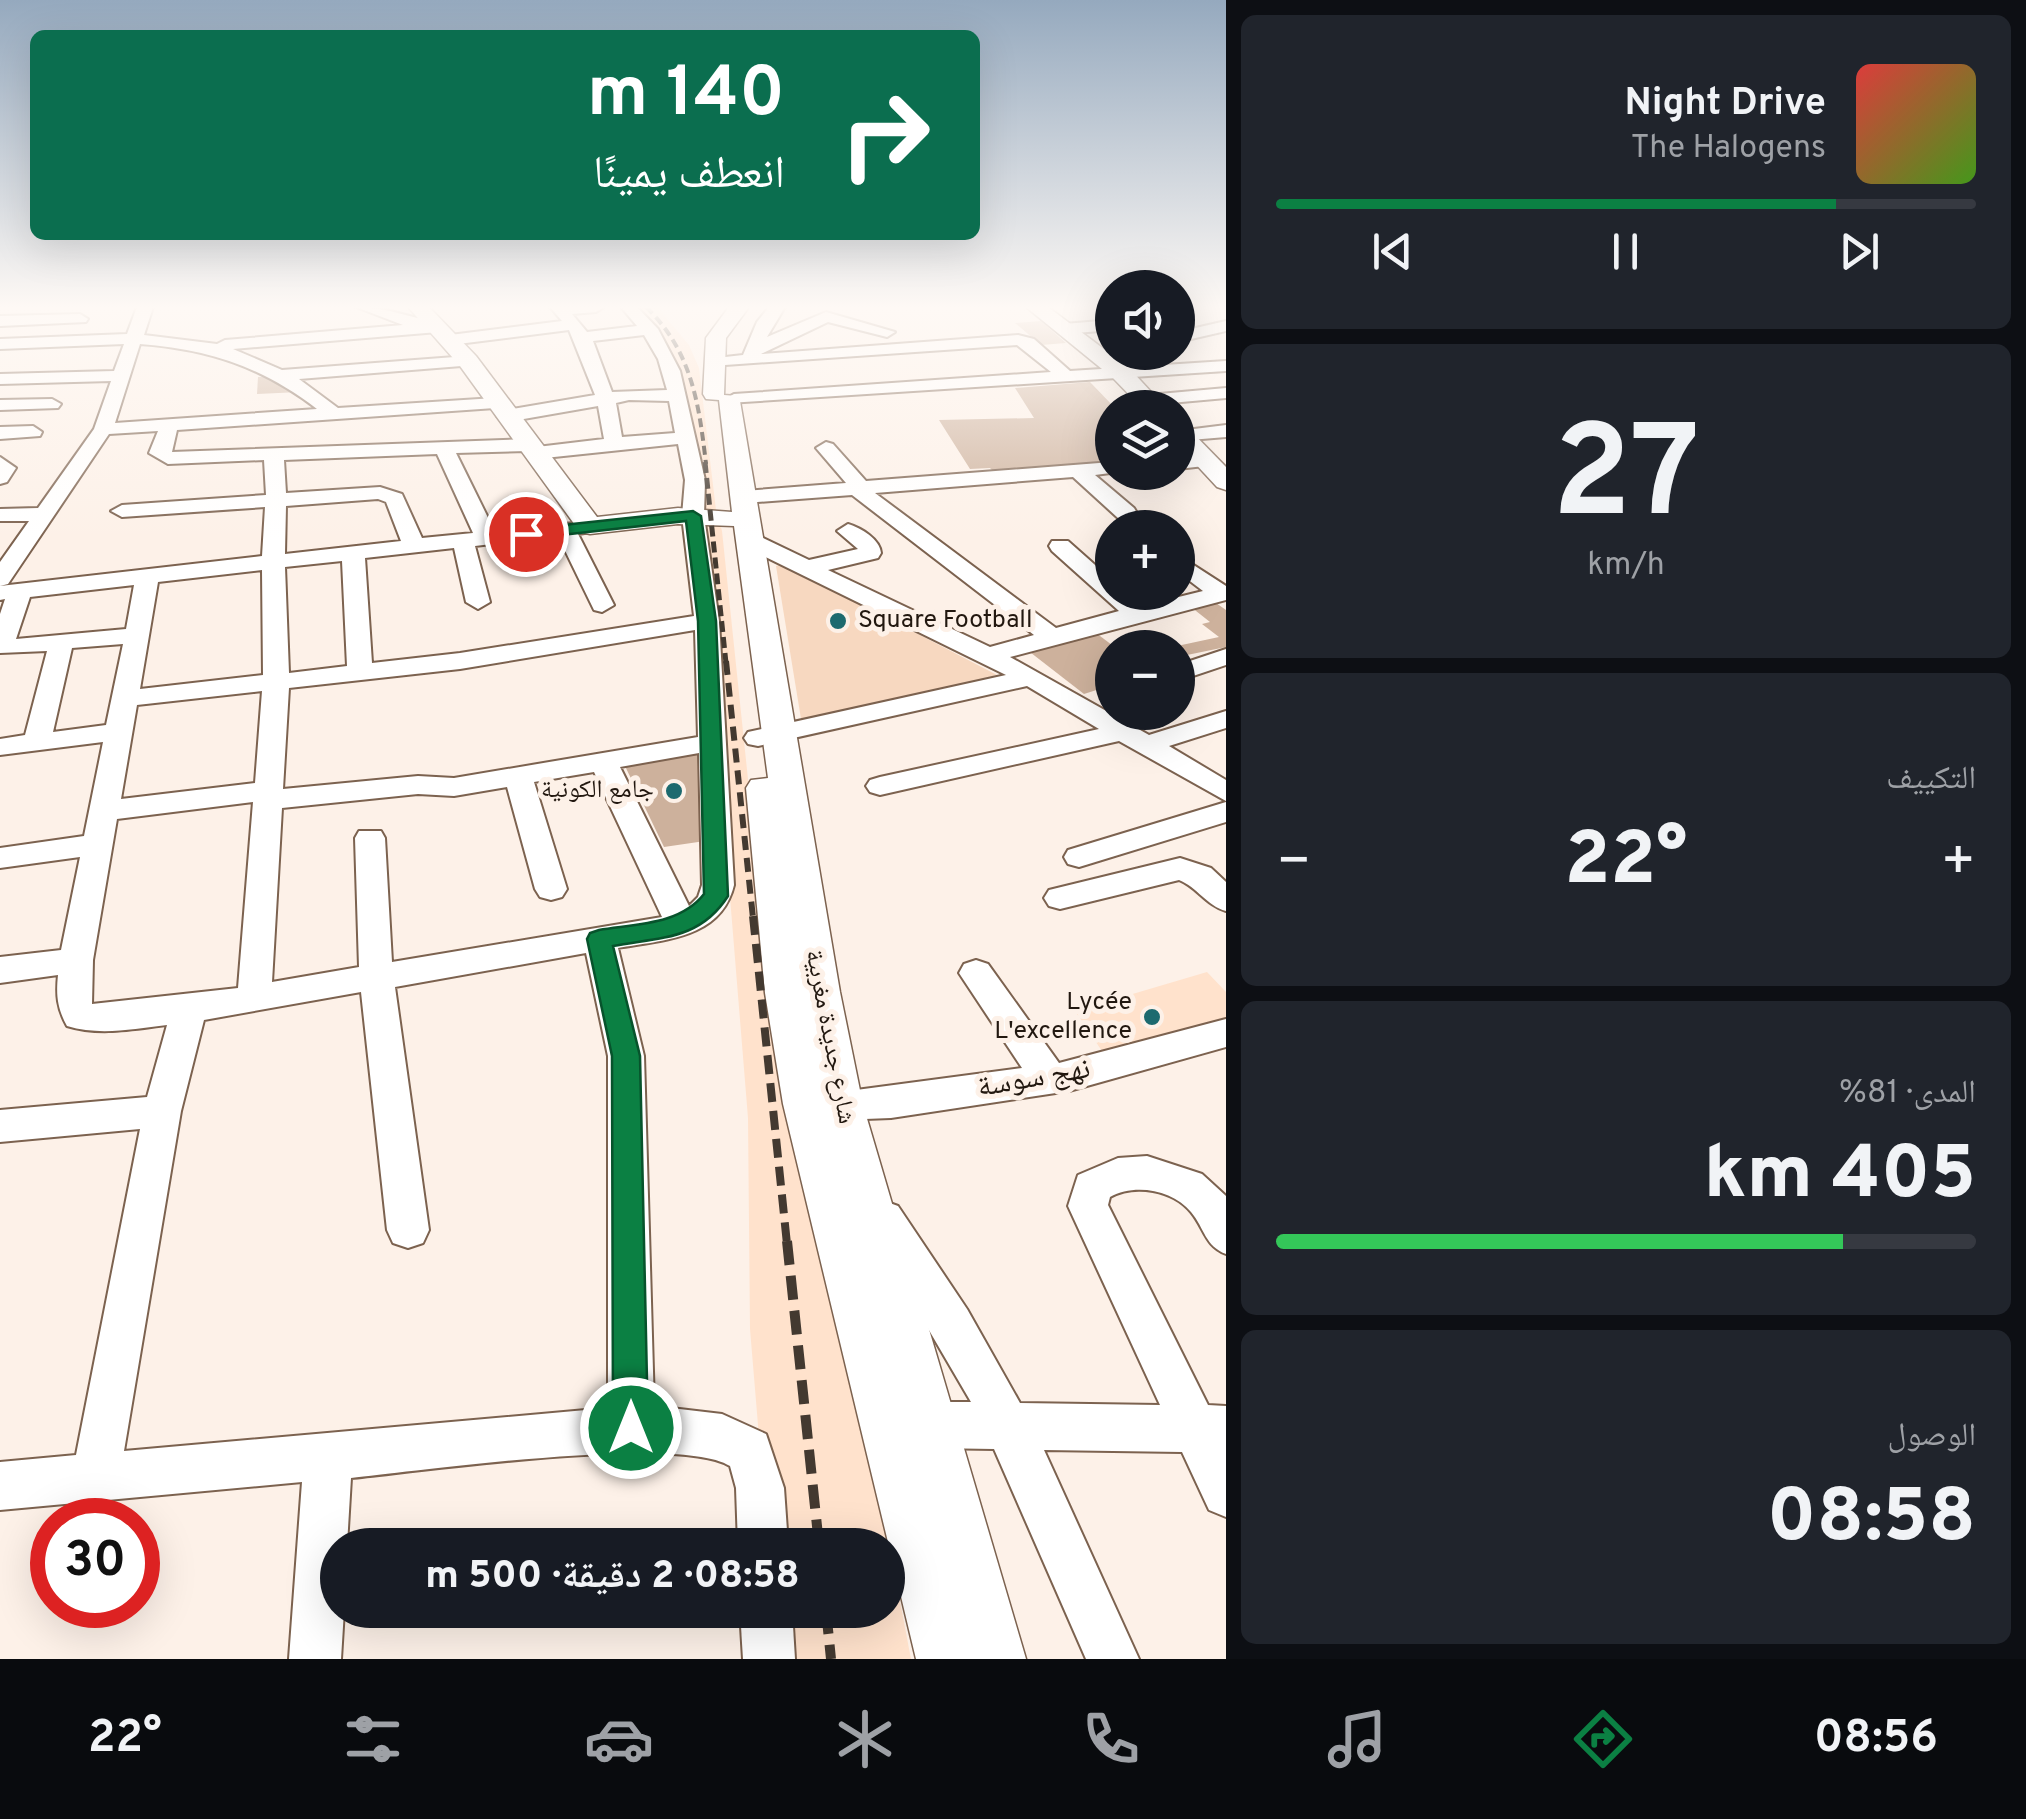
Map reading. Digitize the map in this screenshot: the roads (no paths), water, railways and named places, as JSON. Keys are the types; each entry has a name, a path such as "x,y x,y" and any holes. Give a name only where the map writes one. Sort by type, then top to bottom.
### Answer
{"main road":[{"path":"484,384 532,449 577,528 730,518"},
{"name":"شارع جديدة مغربية","path":"726,384 730,518 839,1105 993,1659"},
{"path":"1195,450 1226,482"},
{"name":"شارع جديدة مغربية","path":"770,735 787,993 808,1104 949,1659"}],"street":[{"path":"117,384 103,428 46,514 7,588 4,646 136,636"},
{"path":"295,384 333,413"},
{"path":"599,384 606,400 614,444"},
{"path":"103,428 333,413 501,409 606,400 715,384"},
{"path":"170,424 158,453 162,456 614,444 685,438 725,384"},
{"path":"1195,397 1226,392"},
{"path":"0,406 52,404"},
{"path":"1195,433 1226,431"},
{"path":"0,432 33,432"},
{"path":"685,438 696,480 730,518 805,568 1031,677 1226,792"},
{"path":"443,448 488,539"},
{"path":"826,448 858,488 1051,636"},
{"path":"254,998 276,684 273,561 277,476 272,452"},
{"path":"1195,463 1206,462"},
{"path":"0,463 6,468 0,478"},
{"path":"730,518 858,488 1095,470"},
{"path":"1078,471 1123,510"},
{"path":"122,511 386,494 399,504 414,546"},
{"path":"0,515 46,514"},
{"path":"148,574 76,960 73,998 79,1016 104,1020 682,925 702,914 711,904 718,884 707,621 730,518"},
{"path":"7,588 577,528 602,606"},
{"path":"805,568 870,553 870,547 848,531"},
{"path":"463,542 478,602"},
{"path":"1060,546 1138,614"},
{"path":"353,553 360,672"},
{"path":"1195,573 1224,593"},
{"path":"984,657 1051,636 1224,593"},
{"path":"122,700 477,658 707,621"},
{"path":"37,742 62,644"},
{"path":"1195,667 1226,657"},
{"path":"770,735 1031,677"},
{"path":"1081,704 1095,699"},
{"path":"880,786 1226,718"},
{"path":"0,747 116,732"},
{"path":"102,811 418,785 454,787 711,743"},
{"path":"603,762 682,925"},
{"path":"518,776 551,889"},
{"path":"1079,858 1226,812"},
{"path":"370,838 376,975 408,1230"},
{"path":"0,858 96,845"},
{"path":"1060,898 1180,869 1195,872 1226,900"},
{"path":"599,939 626,1056 631,1428"},
{"path":"0,970 76,960"},
{"path":"976,973 1050,1079"},
{"path":"96,1478 162,1111 190,1008"},
{"name":"نهج سوسة","path":"839,1105 891,1103 1050,1079 1226,1033"},
{"path":"0,1126 162,1111"},
{"path":"1226,1235 1207,1201 1172,1178 1136,1173 1116,1176 1092,1187 1089,1195 1088,1206 1210,1428 1226,1493"},
{"path":"864,1193 905,1248 1008,1425 1037,1480 1113,1659"},
{"path":"931,1425 1210,1428"},
{"path":"0,1486 328,1459 631,1428 723,1437 749,1451 760,1488 762,1528"},
{"path":"315,1659 328,1459"},
{"path":"767,1628 769,1659"}],"railway":[{"path":"692,384 706,464"},
{"path":"705,462 726,663"},
{"path":"726,661 753,918"},
{"path":"753,916 787,1244"},
{"path":"787,1241 817,1528"},
{"path":"828,1628 831,1659"}],"place":[{"name":"Square Football","path":"838,621"},
{"name":"جامع الكونية","path":"674,791"},
{"name":"Lycée L'excellence","path":"1152,1017"}]}
